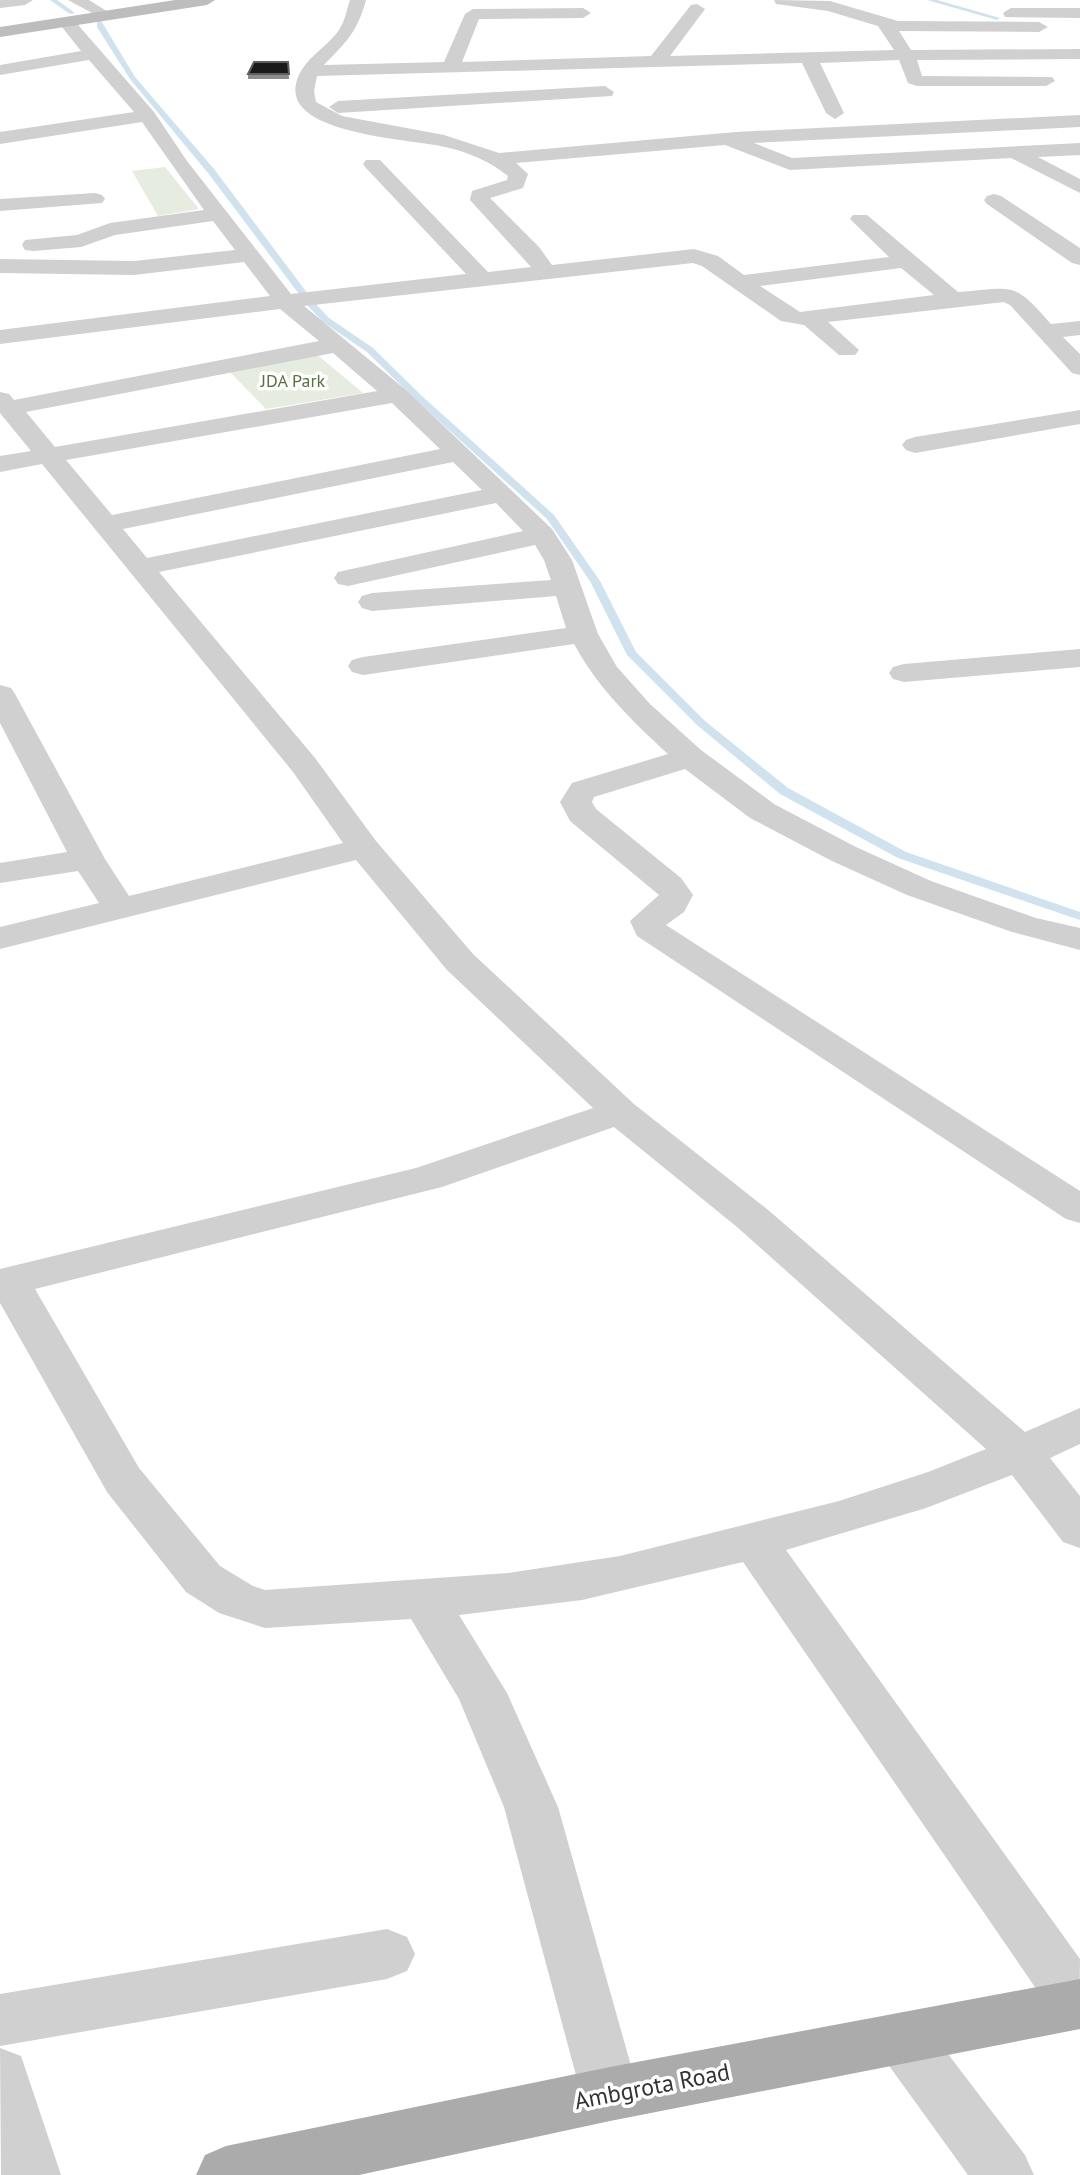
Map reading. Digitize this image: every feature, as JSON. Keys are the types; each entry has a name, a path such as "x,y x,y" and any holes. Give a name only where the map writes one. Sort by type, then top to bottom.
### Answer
{"main road":[{"path":"0,32 207,0"},
{"name":"Ambgrota Road","path":"226,2175 610,2094 1080,2004"}],"street":[{"path":"0,3 25,0"},
{"path":"76,0 105,15"},
{"path":"358,0 348,29 315,62 310,71 304,91 305,99 312,108 345,123 446,142 508,165 519,179 508,188 479,195 480,200 531,252 545,271"},
{"path":"782,0 830,6 893,25"},
{"path":"991,8 1009,12 1080,13"},
{"path":"657,61 697,9"},
{"path":"1009,12 1080,46"},
{"path":"450,66 473,14 583,13"},
{"path":"66,22 147,116 180,165 289,300 397,395 542,535 558,560 583,634 613,681 639,711 690,758 762,811 844,854 919,888 1024,925 1080,939"},
{"path":"1033,23 887,26 906,55 917,81 1052,101 1080,121"},
{"path":"0,70 93,54"},
{"path":"1038,54 1052,101"},
{"path":"310,71 808,57 1080,54"},
{"path":"808,57 835,113"},
{"path":"312,108 605,92"},
{"path":"496,159 727,139 1052,101"},
{"path":"0,138 147,116"},
{"path":"727,139 790,164 1080,149"},
{"path":"1014,152 1080,187"},
{"path":"373,164 482,278"},
{"path":"0,205 95,199"},
{"path":"994,200 1080,258"},
{"path":"0,247 81,241 117,227 219,214"},
{"path":"860,219 953,299"},
{"path":"0,266 143,268 252,255"},
{"path":"0,337 289,300 694,256 710,261 789,316 810,319 953,299 998,295 1014,297 1080,368"},
{"path":"738,282 906,261"},
{"path":"810,319 847,350"},
{"path":"1045,332 1080,328"},
{"path":"337,345 5,403 304,765 364,848 460,962 620,1112 752,1218 1022,1455 1080,1530"},
{"path":"0,464 397,395"},
{"path":"915,444 1075,422"},
{"path":"107,524 458,453"},
{"path":"142,567 502,494"},
{"path":"348,578 542,535"},
{"path":"372,602 567,587"},
{"path":"363,666 583,634"},
{"path":"904,673 1080,658"},
{"path":"0,694 88,859 120,909"},
{"path":"690,758 583,790 576,802 582,814 669,885 676,895 672,905 648,921 649,929 1080,1210"},
{"path":"0,938 364,848"},
{"path":"0,873 88,859"},
{"path":"620,1112 428,1178 5,1283 123,1480 204,1579 236,1600 265,1609 509,1592 598,1578 754,1542 882,1506 1022,1455 1080,1424"},
{"path":"754,1542 1080,2004"},
{"path":"423,1598 482,1693 531,1807 610,2094"},
{"path":"0,2020 387,1954"},
{"path":"902,2038 1004,2175"},
{"path":"0,2075 31,2175"}],"green space":[{"path":"165,167 199,209 158,216 132,171"},
{"name":"JDA Park","path":"314,352 363,393 266,409 226,368"}],"building":[{"path":"254,62 288,62 289,74 248,74"}],"waterway":[{"path":"53,0 72,13"},
{"path":"930,0 997,18"},
{"path":"100,21 100,27 132,78 211,171 311,304 326,320 370,350 551,517 595,581 631,653 701,723 784,791 902,855 1080,916"}]}
